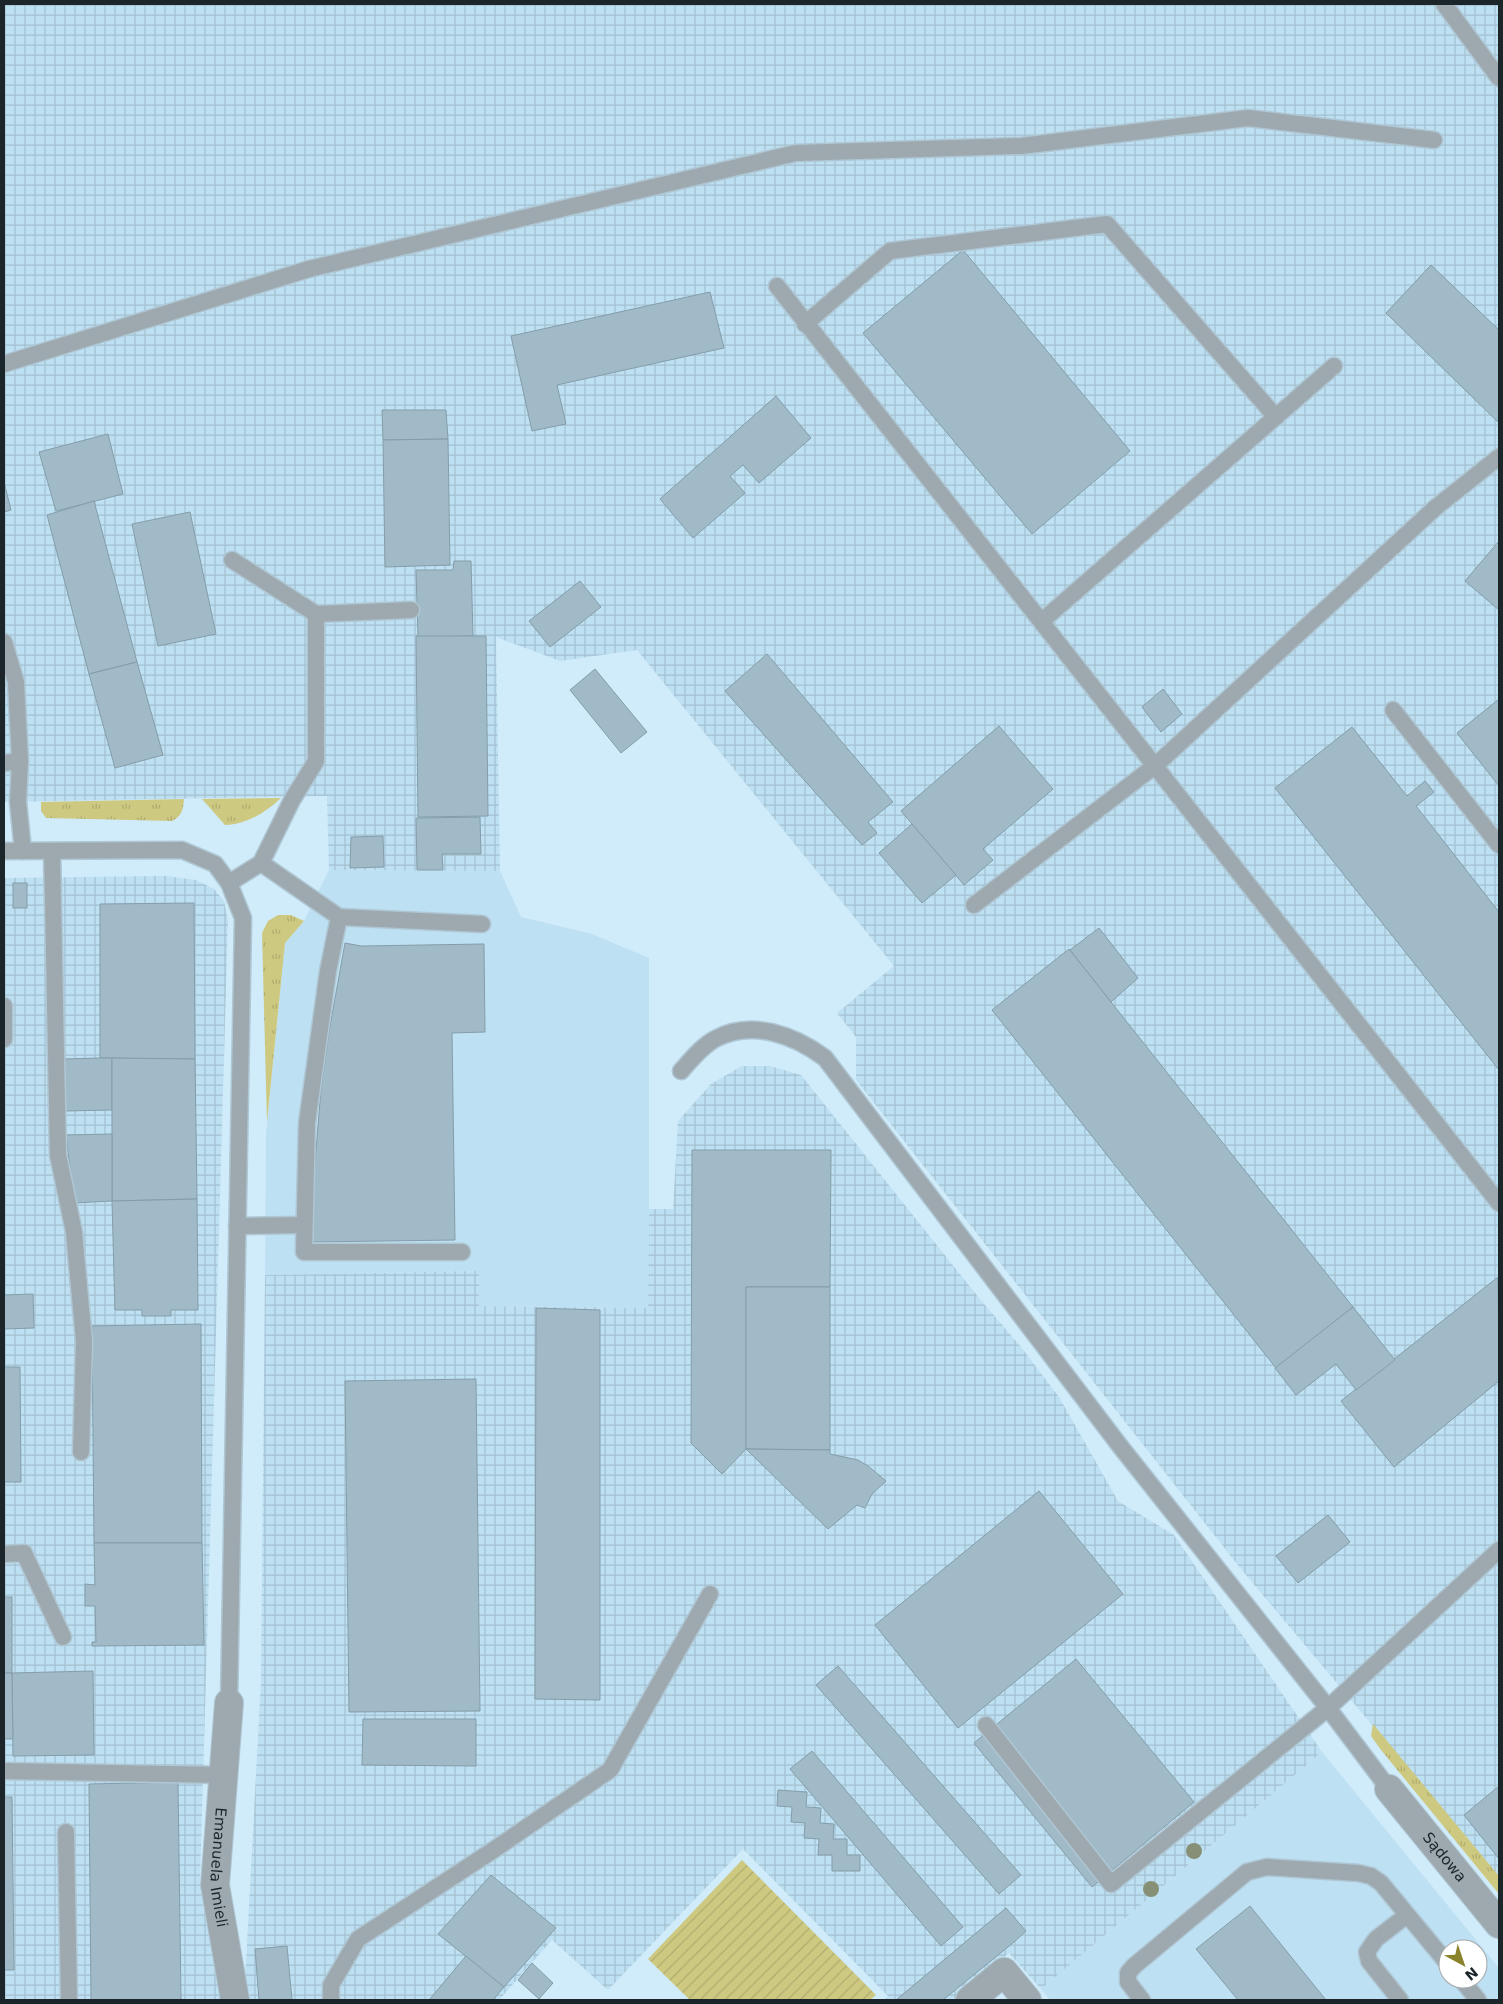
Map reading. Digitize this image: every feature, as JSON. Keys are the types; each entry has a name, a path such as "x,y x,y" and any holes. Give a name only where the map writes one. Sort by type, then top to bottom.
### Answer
{"street":[{"name":"Emanuela Imieli","path":"229,1703 215,1884 235,2000"},
{"name":"Sądowa","path":"1389,1789 1499,1924"},
{"path":"970,2000 1004,1972 1027,2000"}],"lane":[{"path":"1444,4 1499,78"},
{"path":"4,364 309,269 796,153 1021,146 1248,118 1434,140"},
{"path":"805,324 890,251 1108,224 1276,417"},
{"path":"777,286 805,324 1156,765 1499,1203"},
{"path":"1042,621 1334,366"},
{"path":"974,905 1156,765 1435,508 1499,457"},
{"path":"232,560 316,614 410,610"},
{"path":"229,883 262,863 292,800 316,761 316,614"},
{"path":"4,642 16,682 12,762 23,851"},
{"path":"1393,710 1499,845"},
{"path":"4,851 182,850 216,864 229,883 243,918 229,1703"},
{"path":"52,851 58,1155 74,1232 84,1341 81,1452"},
{"path":"262,863 340,917 482,924"},
{"path":"340,917 328,971 307,1123 304,1252 462,1252"},
{"path":"4,1006 4,1039"},
{"path":"681,1070 715,1039 742,1031 762,1030 778,1033 805,1043 824,1058 1120,1446 1328,1708 1389,1789"},
{"path":"237,1226 304,1225"},
{"path":"986,1725 1111,1884 1328,1708 1499,1550"},
{"path":"4,1554 24,1553 63,1637"},
{"path":"332,2000 331,1985 358,1939 495,1849 610,1770 710,1594"},
{"path":"4,1771 223,1775"},
{"path":"66,1832 69,2000"},
{"path":"1142,2000 1128,1982 1128,1973 1246,1872 1266,1867 1371,1876 1381,1883 1438,1952"},
{"path":"1400,2000 1369,1961 1366,1952 1376,1939 1407,1915"},
{"path":"1469,1989 1478,2000"}],"shaded area":[{"path":"4,4 1499,4 1499,1876 1241,1569 856,1080 856,1037 837,1013 894,966 637,650 560,661 496,637 500,871 329,870 327,796 4,802"},
{"path":"329,870 500,871 521,917 592,934 649,958 649,1308 478,1306 478,1271 265,1275 266,1134 285,943 304,921"},
{"path":"166,876 196,880 214,889 224,901 228,920 200,1882 223,2000 4,2000 4,878"},
{"path":"742,1066 770,1066 801,1075 979,1298 1021,1347 1059,1397 1118,1501 1174,1535 1322,1752 1041,1989 1009,1953 953,2000 884,2000 888,1996 743,1849 608,1990 552,1940 499,2000 244,2000 261,1681 265,1275 479,1271 479,1306 648,1308 649,1209 673,1209 678,1121 711,1084"},
{"path":"1322,1752 1475,1939 1438,1939 1438,1989 1488,1989 1488,1955 1499,1968 1499,2000 1050,2000 1041,1989"}],"green space":[{"path":"281,798 255,817 240,823 225,825 202,799"},
{"path":"184,799 181,812 172,821 46,818 41,811 41,802"},
{"path":"278,915 291,915 304,921 285,943 267,1122 262,933 268,921"},
{"path":"1373,1724 1499,1876 1499,1894 1381,1750 1371,1736"},
{"path":"742,1860 876,1995 870,2000 690,2000 648,1959"}],"building":[{"path":"963,250 1130,451 1032,534 863,333"},
{"path":"1431,265 1499,330 1499,423 1386,313"},
{"path":"710,292 724,348 557,385 566,424 532,431 511,336"},
{"path":"776,396 811,438 759,483 743,465 730,476 745,493 693,538 660,499"},
{"path":"382,410 446,410 448,439 383,440"},
{"path":"108,434 123,494 56,511 39,452"},
{"path":"448,439 450,565 385,567 383,440"},
{"path":"4,482 11,510 4,512"},
{"path":"94,501 137,662 89,674 47,515"},
{"path":"190,512 216,634 158,646 132,524"},
{"path":"1499,541 1499,610 1465,581"},
{"path":"454,561 471,561 473,636 418,637 416,570 453,570"},
{"path":"580,581 601,607 550,647 529,621"},
{"path":"416,636 486,636 488,816 418,817"},
{"path":"767,654 893,802 868,822 877,833 862,845 725,691"},
{"path":"137,662 163,755 115,768 89,674"},
{"path":"595,669 647,732 621,753 570,690"},
{"path":"1163,689 1182,714 1161,732 1142,707"},
{"path":"1499,699 1499,786 1457,733"},
{"path":"999,726 1053,789 983,849 993,860 964,885 901,811"},
{"path":"1352,727 1407,796 1425,781 1434,792 1416,806 1499,912 1499,1070 1275,788"},
{"path":"480,817 481,854 442,854 443,870 417,870 416,818"},
{"path":"912,824 956,875 922,903 879,853"},
{"path":"383,836 384,867 350,868 351,837"},
{"path":"13,883 27,883 27,908 13,908"},
{"path":"194,903 195,1059 100,1058 100,904"},
{"path":"1099,928 1138,978 1111,1002 1070,950"},
{"path":"345,943 361,946 484,944 485,1032 452,1033 455,1240 312,1242 314,1175 321,1089"},
{"path":"1069,949 1353,1307 1276,1368 992,1010"},
{"path":"112,1058 112,1110 65,1111 64,1059"},
{"path":"112,1058 195,1059 197,1199 112,1201"},
{"path":"112,1134 112,1201 74,1203 66,1135"},
{"path":"692,1150 831,1150 830,1287 746,1287 746,1449 722,1474 691,1443"},
{"path":"197,1199 198,1310 171,1310 171,1316 142,1316 142,1310 115,1310 112,1201"},
{"path":"1498,1277 1499,1381 1394,1467 1341,1401"},
{"path":"746,1287 830,1287 830,1450 746,1449"},
{"path":"33,1294 34,1328 4,1329 4,1295"},
{"path":"1353,1307 1395,1360 1356,1390 1336,1364 1296,1395 1275,1368"},
{"path":"536,1308 600,1310 600,1700 535,1699"},
{"path":"201,1324 202,1543 94,1543 92,1326"},
{"path":"4,1367 20,1367 21,1482 4,1482"},
{"path":"476,1379 480,1711 349,1712 345,1381"},
{"path":"746,1449 830,1450 830,1454 858,1460 886,1481 872,1494 865,1508 857,1505 828,1529"},
{"path":"1039,1491 1123,1594 958,1728 875,1625"},
{"path":"1328,1515 1350,1542 1298,1583 1276,1556"},
{"path":"94,1543 202,1543 204,1645 92,1646 92,1642 96,1642 95,1606 85,1606 85,1584 95,1585"},
{"path":"4,1597 12,1597 12,1673 4,1673"},
{"path":"1076,1659 1194,1802 1092,1887 974,1743"},
{"path":"838,1666 1021,1875 999,1894 816,1685"},
{"path":"93,1671 94,1755 13,1756 12,1673"},
{"path":"4,1673 12,1673 13,1739 4,1739"},
{"path":"363,1719 476,1719 476,1766 362,1765"},
{"path":"812,1751 963,1927 941,1946 790,1769"},
{"path":"178,1782 181,2000 91,2000 89,1784"},
{"path":"1499,1786 1499,1859 1464,1815"},
{"path":"778,1790 807,1792 806,1807 821,1808 820,1823 834,1824 833,1839 847,1839 847,1855 860,1855 860,1871 832,1871 832,1855 818,1855 819,1839 804,1838 805,1823 791,1822 792,1807 777,1806"},
{"path":"4,1797 12,1797 14,1970 4,1970"},
{"path":"491,1875 556,1928 504,1987 438,1934"},
{"path":"1250,1906 1326,2000 1238,2000 1196,1949"},
{"path":"1006,1908 1026,1931 1014,1942 943,2000 896,2000"},
{"path":"287,1946 292,2000 259,2000 255,1949"},
{"path":"466,1956 504,1987 493,2000 429,2000"},
{"path":"532,1963 553,1983 539,1999 518,1980"}]}
